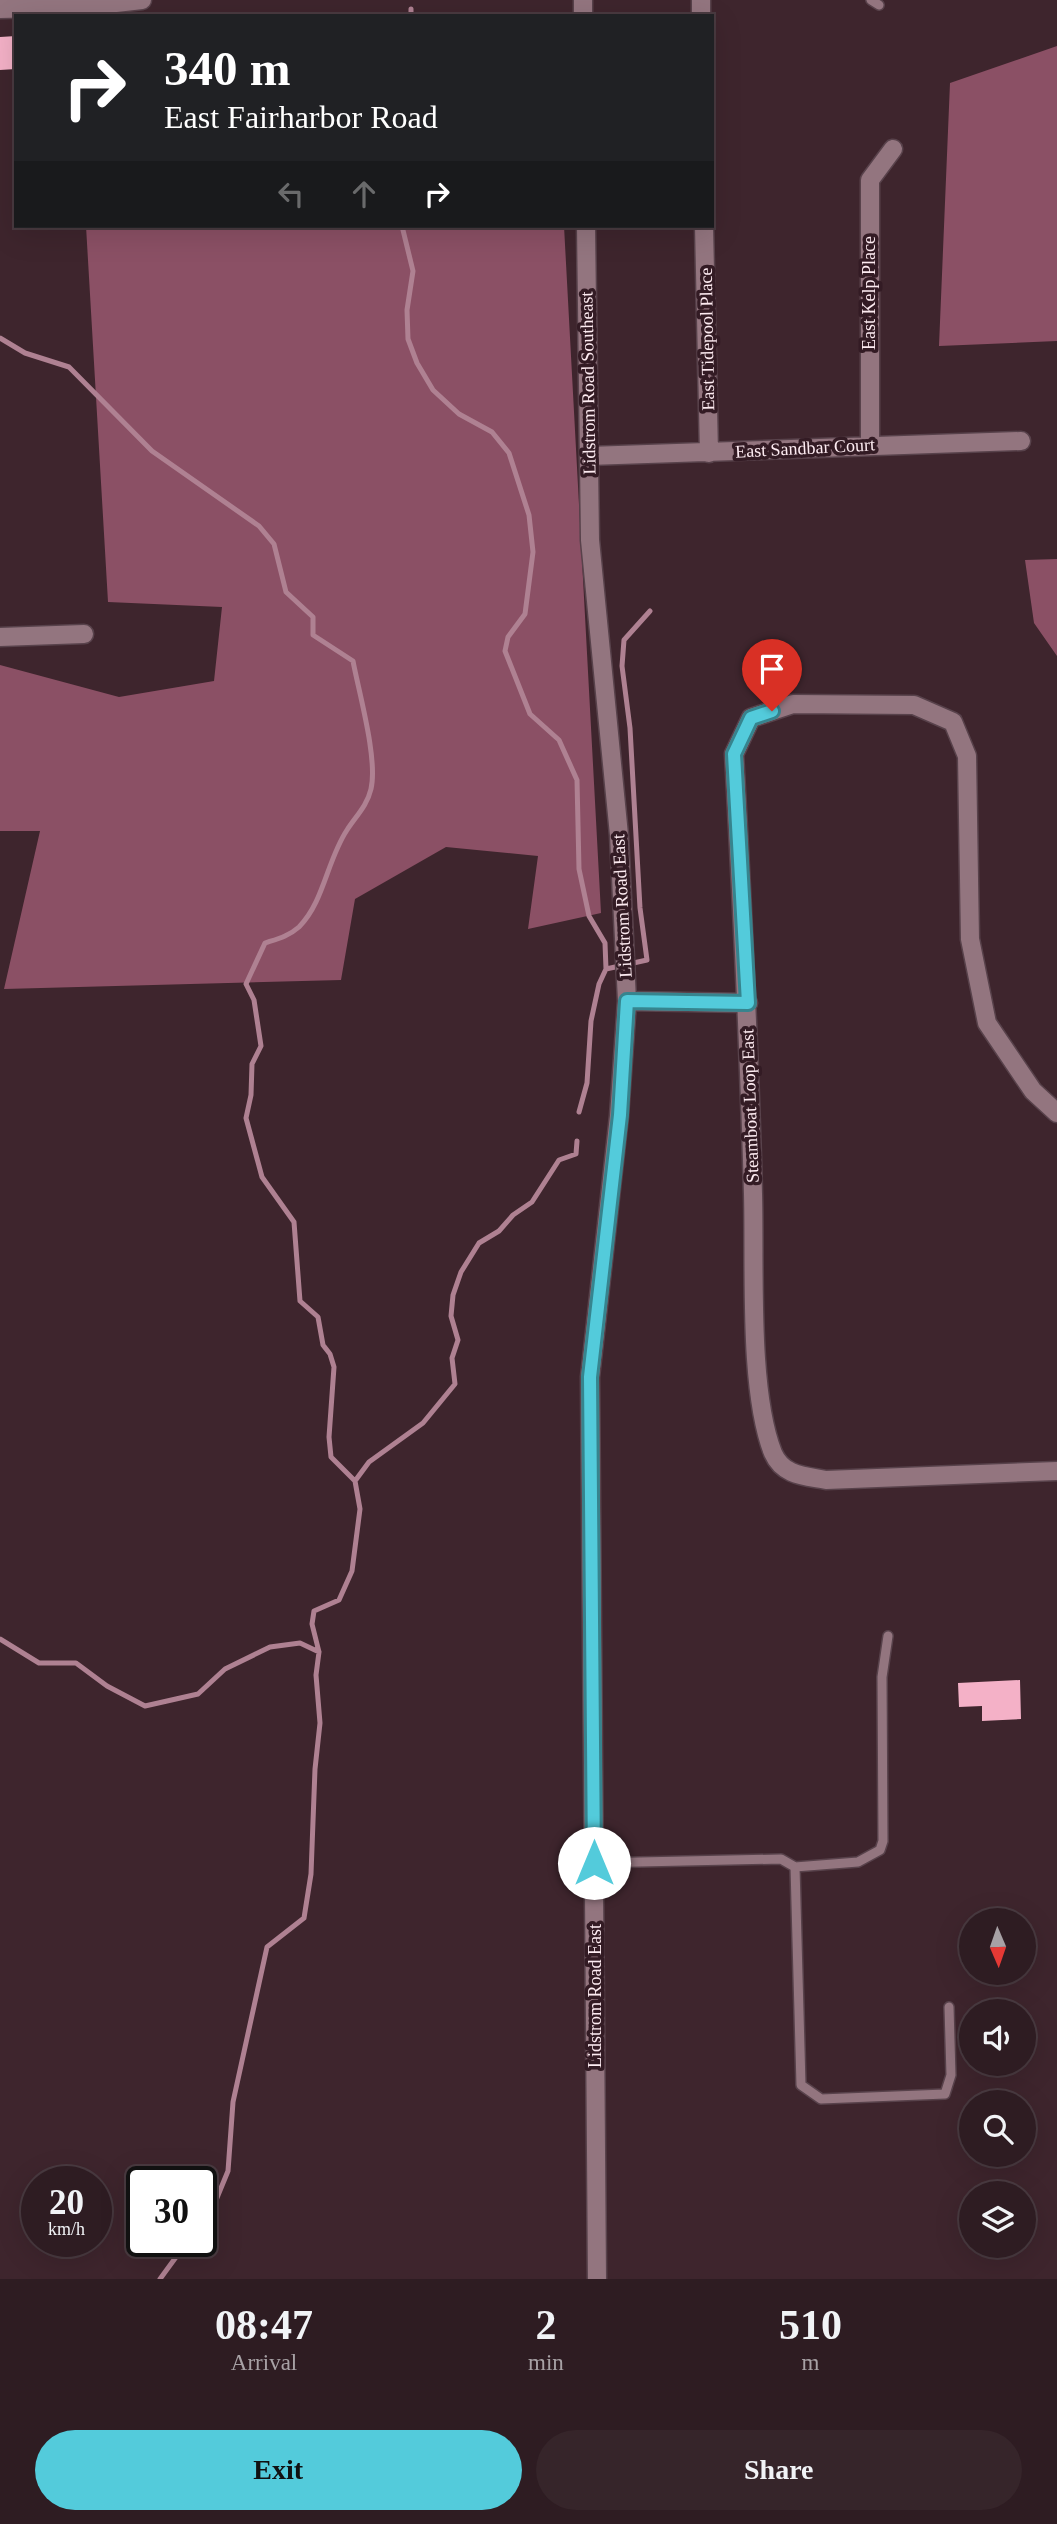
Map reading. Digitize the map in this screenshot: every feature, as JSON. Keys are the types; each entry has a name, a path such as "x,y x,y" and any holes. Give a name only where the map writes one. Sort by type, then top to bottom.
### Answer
{"street":[{"path":"0,9 45,4 142,0"},
{"name":"East Kelp Place","path":"870,445 870,180 893,149"},
{"name":"Lidstrom Road Southeast","path":"586,228 590,540"},
{"name":"East Tidepool Place","path":"704,228 709,453"},
{"name":"East Sandbar Court","path":"589,456 1021,441"},
{"name":"Lidstrom Road East","path":"590,540 619,835 627,1001 620,1115 590,1377 597,2279"},
{"path":"0,637 84,634"},
{"name":"Steamboat Loop East","path":"1057,1113 1033,1091 987,1023 970,939 967,756 953,722 914,705 793,704 751,718 734,754 748,1003 757,1355 765,1425 774,1455 791,1474 826,1480 1057,1471"},
{"path":"627,1001 748,1003"}],"lane":[{"path":"594,1863 781,1859 795,1867 858,1862 880,1850 883,1841 882,1677 888,1636"},
{"path":"795,1867 801,2085 821,2099 945,2094 951,2075 950,2007"}],"shaded area":[{"path":"1057,46 1057,341 939,346 950,83"},
{"path":"86,228 564,228 601,913 528,929 538,856 446,847 355,899 341,980 4,989 40,831 0,831 0,665 119,697 214,681 222,607 108,602"},
{"path":"1057,559 1057,656 1034,623 1025,560"}],"building":[{"path":"14,36 14,69 0,70 0,37"},
{"path":"1020,1680 1021,1719 982,1721 982,1706 959,1707 958,1683"}],"waterway":[{"path":"411,9 411,14"},
{"path":"402,228 413,271 407,310 408,339 417,363 433,390 459,414 492,432 509,453 529,515 533,552 525,614 508,637 505,651 530,714 559,740 577,780 579,869 589,916 605,943 606,969 599,984 591,1021 587,1083 579,1112"},
{"path":"0,338 25,353 69,367 152,451 259,526 274,544 286,592 313,617 313,635 353,661 372,761 369,795 340,842 314,906 299,927 283,937 265,943 246,984 254,1000 261,1046 252,1064 251,1095 246,1118 262,1177 294,1222 300,1301 318,1317 323,1345 330,1354 334,1367 329,1437 331,1457 355,1481 360,1509 352,1571 339,1600 314,1611 312,1624 319,1652 316,1675 320,1723 315,1769 311,1874 304,1918 267,1947 233,2102 228,2171 217,2198"},
{"path":"606,969 647,960 640,908 630,728 622,666 624,640 650,611"},
{"path":"355,1481 369,1462 423,1423 455,1384 452,1358 458,1340 451,1316 453,1295 461,1272 479,1243 499,1231 513,1215 532,1202 559,1160 576,1154 577,1141"},
{"path":"0,1639 39,1663 76,1663 107,1686 145,1706 198,1694 225,1669 270,1647 300,1643 319,1652"},
{"path":"160,2279 176,2257"}],"route":[{"path":"594,1863 590,1377 620,1115 627,1001 748,1003 734,754 751,718 772,711"}]}
